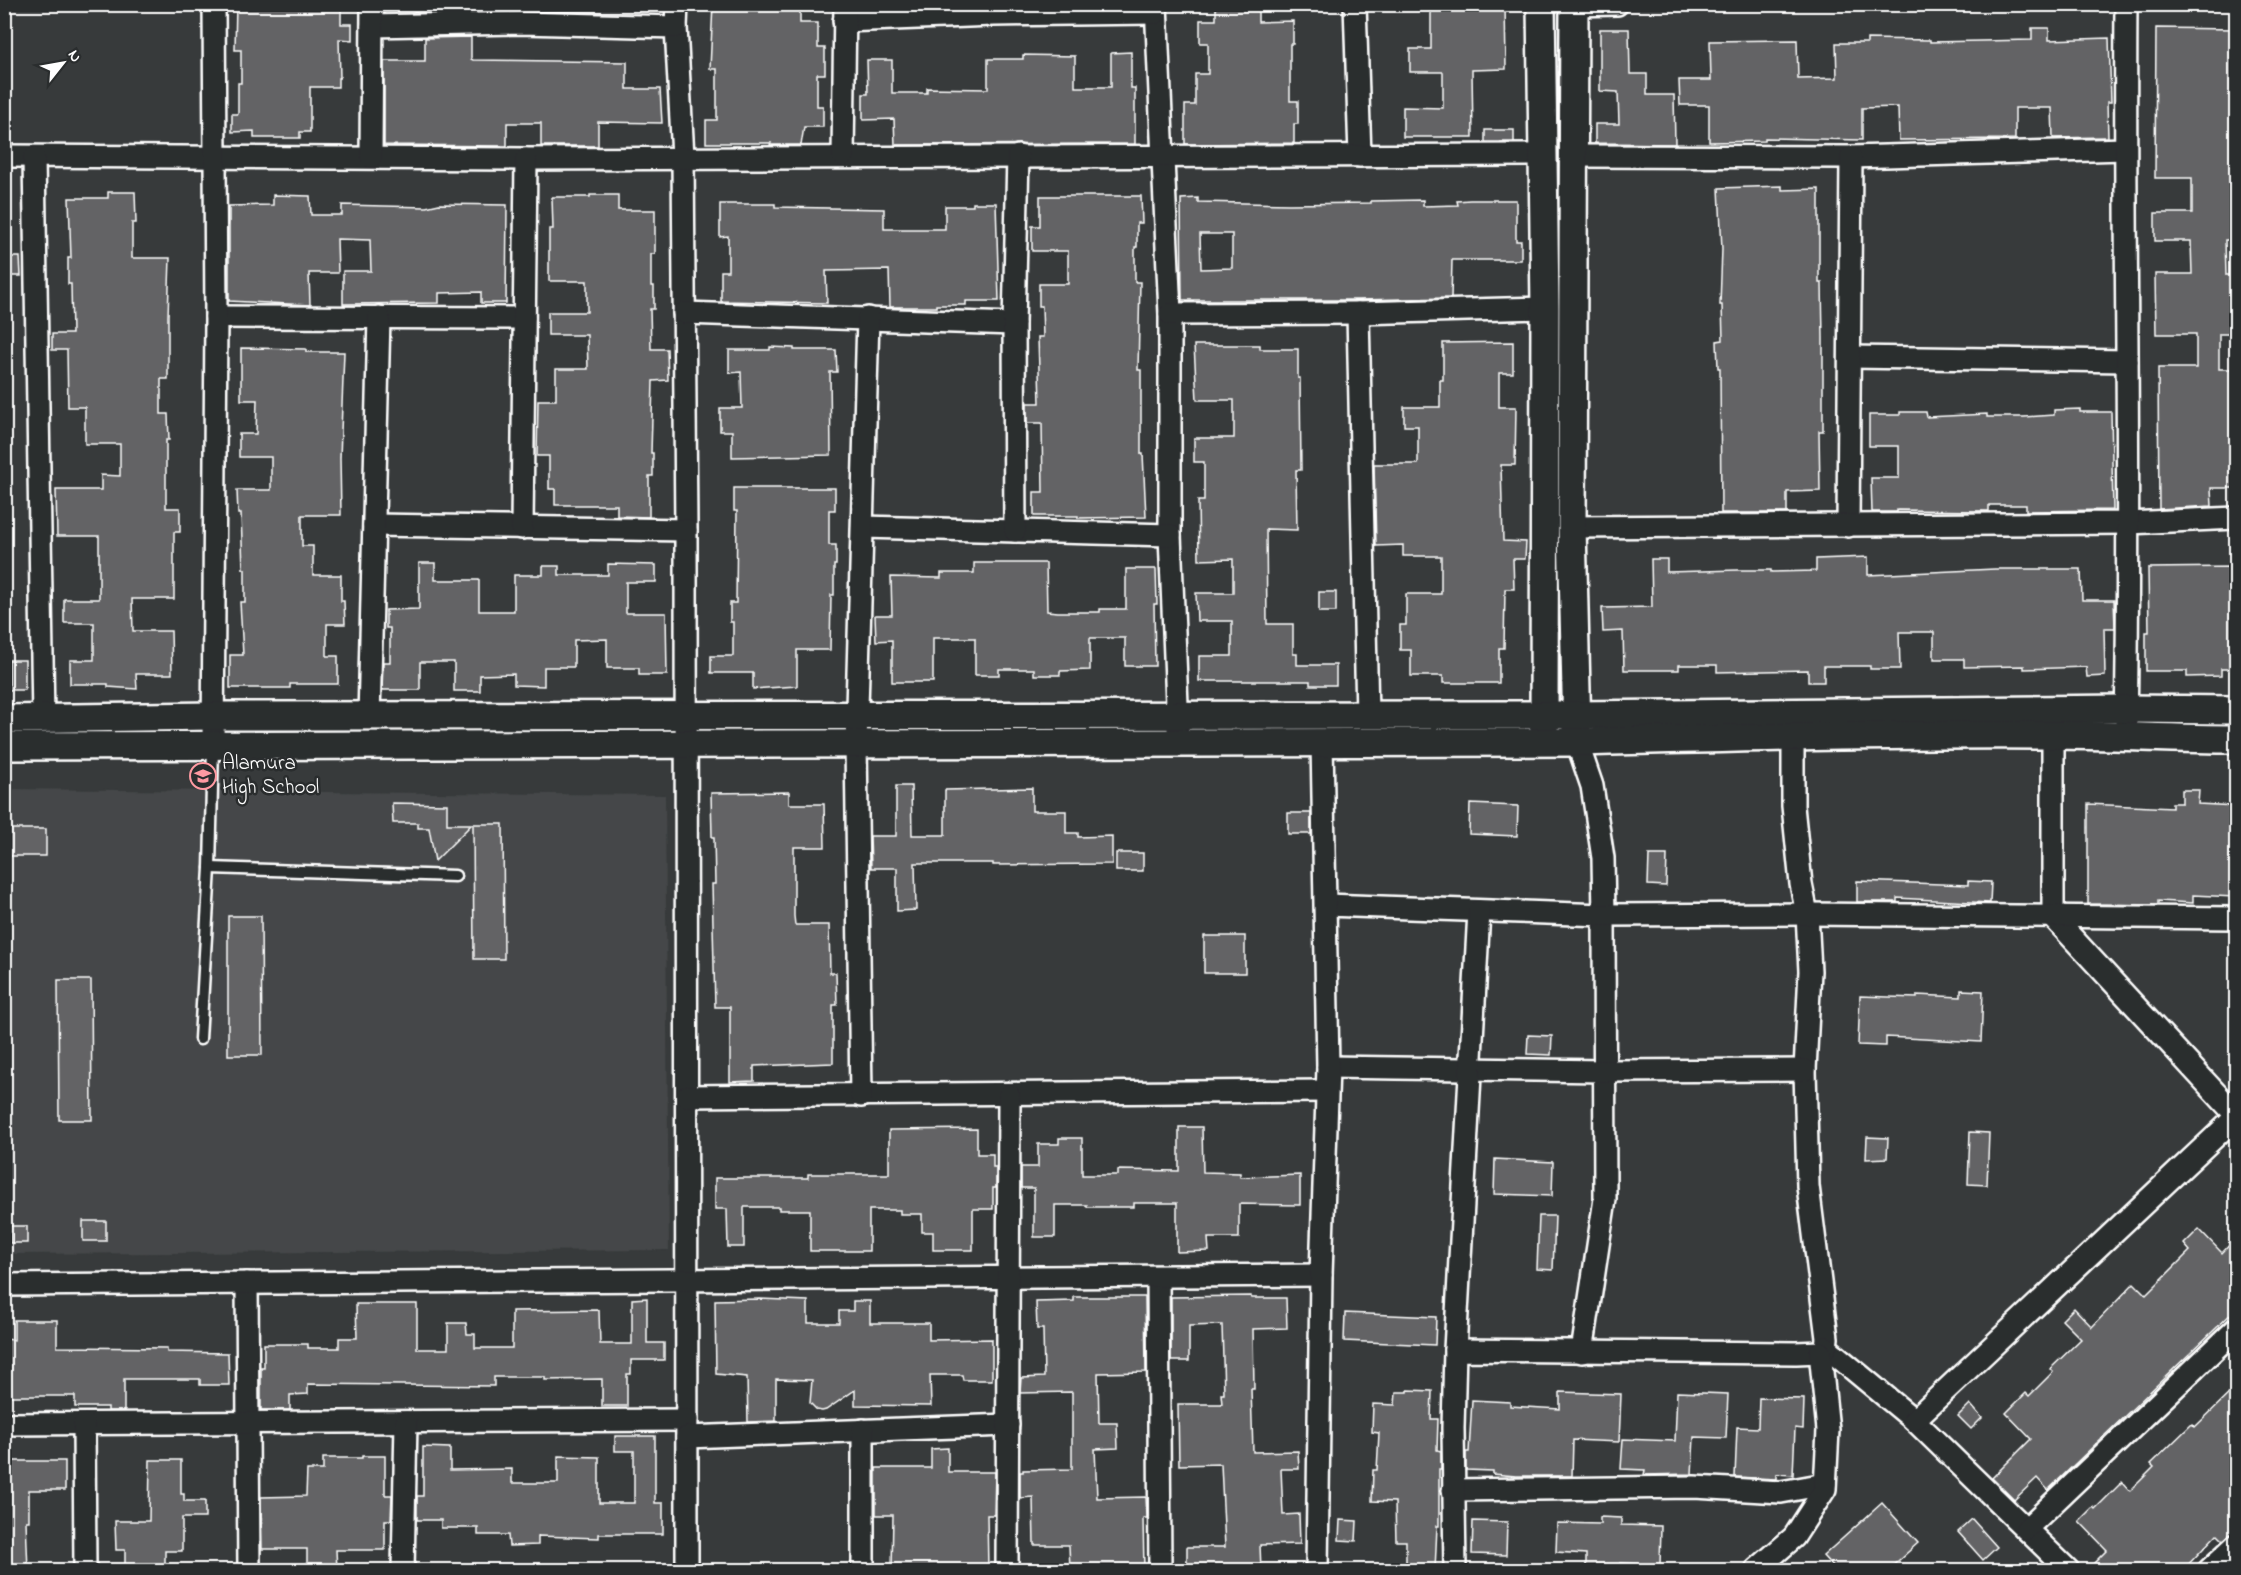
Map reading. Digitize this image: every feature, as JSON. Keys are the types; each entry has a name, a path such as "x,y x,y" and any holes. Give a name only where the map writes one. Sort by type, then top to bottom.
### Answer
{"street":[{"path":"213,746 216,317 214,4"},
{"path":"371,157 372,4"},
{"path":"677,4 676,27 683,157 686,530 687,1570"},
{"path":"1354,4 1360,156"},
{"path":"1541,4 1545,308 1544,742"},
{"path":"1582,1352 1605,1199 1604,915 1603,858 1592,786 1577,742 1576,715 1572,527 1574,5 1617,4"},
{"path":"2125,738 2128,523 2126,4"},
{"path":"843,156 844,13 1156,9 1170,314 1170,535 1178,716 1177,742"},
{"path":"372,26 522,14 676,27"},
{"path":"1573,156 1851,157 2125,149"},
{"path":"4,156 34,158 526,159 1544,155"},
{"path":"1015,531 1014,324 1018,156"},
{"path":"1848,526 1851,157"},
{"path":"34,158 43,719"},
{"path":"522,528 526,159"},
{"path":"1170,314 1358,313 1545,308"},
{"path":"684,313 1014,324"},
{"path":"1358,313 1367,715"},
{"path":"216,317 524,318"},
{"path":"369,718 379,317"},
{"path":"861,1096 856,717 868,318"},
{"path":"1850,357 2127,362"},
{"path":"1572,527 2128,523 2236,518"},
{"path":"374,525 686,530"},
{"path":"863,527 1170,535"},
{"path":"4,719 213,716 369,718 1576,715 2126,709 2236,710"},
{"path":"1914,1420 2236,1116 2053,917 2053,735"},
{"path":"4,746 1577,742 1792,736 2053,735 2236,739"},
{"path":"1756,1570 1794,1537 1825,1489 1828,1430 1823,1349 1827,1338 1808,1186 1804,1070 1810,971 1807,914 1801,884 1793,806 1792,736"},
{"path":"1317,1570 1321,1275 1328,1067 1322,742"},
{"path":"1326,905 1604,915 1807,914 2236,918"},
{"path":"1455,1570 1453,1490 1455,1350 1479,911"},
{"path":"1328,1067 1604,1071 1804,1070"},
{"path":"687,1096 1326,1091"},
{"path":"1007,1570 1009,1095"},
{"path":"4,1284 1321,1275"},
{"path":"1158,1277 1160,1570"},
{"path":"247,1283 249,1570"},
{"path":"2026,1529 2236,1329"},
{"path":"1455,1350 1582,1352 1823,1349 1914,1420 2068,1570"},
{"path":"4,1424 406,1422 863,1430 1008,1425"},
{"path":"403,1570 406,1422"},
{"path":"84,1424 85,1570"},
{"path":"863,1430 863,1570"},
{"path":"1453,1490 1694,1487 1781,1492 1825,1484"},
{"path":"2210,1570 2236,1545"}],"lane":[{"path":"200,1040 210,868 213,746"},
{"path":"210,868 456,876"}],"shaded area":[{"path":"4,789 665,795 669,1250 5,1254"}],"building":[{"path":"236,4 341,4 341,24 352,24 352,40 339,39 340,78 338,78 338,87 310,87 310,132 300,132 300,138 254,138 254,131 232,132 232,114 238,114 238,83 241,83 241,50 235,50"},
{"path":"713,4 800,6 800,23 818,23 818,48 825,48 825,74 817,74 817,106 823,106 823,127 804,127 801,145 706,143 706,120 717,120 717,69 710,69"},
{"path":"1216,4 1258,4 1258,22 1293,21 1293,44 1290,44 1290,101 1298,101 1298,124 1294,124 1294,143 1185,144 1185,105 1195,105 1195,74 1208,74 1208,43 1200,43 1200,20 1216,20"},
{"path":"1431,4 1505,4 1506,69 1472,70 1473,137 1403,137 1403,107 1443,108 1443,72 1410,72 1410,49 1431,49"},
{"path":"2032,28 2049,28 2049,40 2109,38 2111,102 2107,102 2108,137 2053,138 2052,108 2015,108 2015,139 1899,140 1898,107 1862,108 1862,140 1765,138 1765,141 1709,142 1709,105 1680,105 1679,80 1711,80 1710,41 1797,40 1798,79 1837,78 1836,43 1867,43 1867,39 1930,40 1930,42 2032,40"},
{"path":"2156,28 2235,29 2236,240 2225,240 2226,275 2232,275 2232,307 2236,307 2236,334 2219,334 2219,369 2236,369 2236,488 2211,488 2212,506 2159,509 2158,368 2196,368 2196,334 2156,334 2155,274 2192,274 2191,241 2155,241 2155,213 2192,213 2192,178 2155,178"},
{"path":"1600,29 1629,29 1630,74 1647,74 1647,95 1674,95 1675,144 1595,143 1595,124 1619,124 1618,92 1600,91"},
{"path":"471,37 471,59 473,60 627,62 627,89 660,89 662,123 598,122 598,146 541,146 541,123 507,123 507,146 384,145 384,61 425,61 425,38"},
{"path":"1131,52 1131,88 1135,88 1135,144 895,145 894,119 863,120 863,94 868,94 867,60 892,60 892,93 927,93 927,88 988,89 988,59 1023,59 1023,55 1075,56 1075,87 1111,87 1111,53"},
{"path":"1485,130 1514,130 1514,142 1485,142"},
{"path":"1782,186 1782,190 1819,189 1819,283 1822,283 1823,338 1823,431 1819,431 1820,491 1787,492 1787,513 1721,513 1720,368 1718,368 1717,341 1723,340 1722,305 1720,305 1722,249 1719,188"},
{"path":"108,192 135,192 136,223 132,223 132,258 170,258 168,379 161,379 161,414 168,414 166,508 180,508 180,532 174,532 174,599 132,599 133,631 171,631 172,674 136,674 137,689 108,687 108,684 70,684 70,660 94,660 94,623 64,623 64,599 99,599 99,536 57,536 56,490 101,490 101,475 120,476 120,444 85,444 85,407 68,407 67,350 52,350 52,334 72,334 71,284 68,284 68,258 71,258 69,198 108,198"},
{"path":"273,195 310,196 311,215 342,215 342,205 426,207 439,204 507,205 506,303 481,303 481,292 439,293 439,303 343,304 343,271 371,271 370,240 337,239 338,273 309,273 310,305 229,301 229,206 273,205"},
{"path":"590,195 618,195 618,210 655,210 655,254 651,254 654,309 650,309 651,349 667,349 668,380 653,381 651,453 653,453 653,476 649,476 649,517 617,516 617,505 555,505 555,489 549,489 549,456 537,456 538,400 556,400 556,369 588,369 587,335 548,335 548,312 587,312 587,281 549,281 549,229 553,229 552,197 590,197"},
{"path":"1040,196 1141,196 1142,223 1137,223 1135,282 1140,282 1138,370 1141,370 1141,454 1143,454 1146,517 1034,516 1034,492 1043,492 1042,423 1027,423 1027,403 1040,403 1038,337 1043,337 1039,284 1068,284 1068,251 1032,251 1032,226 1040,226"},
{"path":"1198,198 1198,202 1289,204 1423,200 1423,206 1458,205 1457,201 1470,200 1516,200 1516,241 1521,241 1521,260 1452,260 1451,298 1182,300 1181,199","holes":["1200,234 1232,234 1232,268 1201,269"]},
{"path":"973,203 996,203 999,301 966,301 966,305 936,305 936,307 890,307 889,270 826,271 827,303 721,301 721,271 728,271 728,236 720,237 720,204 884,209 884,229 945,229 945,206 973,206"},
{"path":"4,257 20,257 21,276 4,276"},
{"path":"1513,342 1513,373 1499,373 1499,407 1516,407 1515,465 1501,465 1503,541 1526,542 1525,559 1513,559 1514,589 1505,589 1504,648 1499,648 1499,683 1443,683 1443,676 1411,676 1411,650 1400,650 1400,625 1406,625 1406,594 1441,594 1441,556 1403,556 1403,545 1376,546 1374,464 1418,464 1418,426 1404,426 1404,407 1440,407 1443,343"},
{"path":"1194,345 1260,345 1260,349 1298,349 1301,470 1296,470 1297,530 1266,529 1267,624 1293,624 1293,654 1297,654 1297,665 1336,665 1336,685 1310,685 1310,681 1199,681 1199,656 1232,656 1232,621 1197,621 1196,593 1233,593 1233,559 1199,560 1198,501 1204,501 1204,462 1194,462 1194,438 1234,438 1234,400 1197,400"},
{"path":"770,347 794,348 794,350 836,350 837,372 830,372 831,455 732,457 732,431 720,431 720,408 742,408 741,372 729,373 729,350 770,350"},
{"path":"241,348 344,352 340,458 341,515 302,515 302,546 313,546 313,575 341,575 341,601 344,601 345,624 327,624 327,656 338,656 338,684 290,684 290,688 230,688 230,655 243,655 240,602 245,602 245,569 243,569 241,514 238,514 237,490 271,490 271,457 239,457 239,434 256,434 257,400 241,400"},
{"path":"2080,409 2080,412 2111,412 2113,510 2026,511 2026,505 1989,505 1989,511 1872,512 1871,478 1899,478 1899,446 1869,446 1869,415 1926,412 1927,417 1987,414 1987,417 2024,417 2054,415 2054,410"},
{"path":"734,488 835,488 835,510 829,510 829,545 836,545 834,595 831,595 830,650 797,650 797,686 753,689 753,673 711,673 711,656 733,656 733,622 730,622 730,603 736,603 737,511 734,511"},
{"path":"1868,557 1868,575 1995,569 2081,569 2082,600 2114,600 2115,628 2104,628 2105,676 2087,677 2086,667 2024,669 2024,666 1964,667 1964,659 1934,659 1934,632 1899,632 1900,669 1870,669 1870,666 1824,666 1824,682 1808,682 1808,670 1717,672 1717,665 1679,665 1679,670 1624,670 1623,631 1603,632 1602,608 1652,607 1651,559 1667,559 1667,572 1771,570 1771,572 1816,571 1816,559"},
{"path":"419,563 435,563 435,580 479,580 479,611 514,611 514,575 543,575 543,566 559,566 559,575 608,575 608,564 656,565 656,582 626,582 626,613 666,613 667,675 639,675 639,668 607,668 607,639 574,640 574,667 544,667 544,686 514,685 514,674 480,675 480,691 454,691 454,662 420,662 420,690 382,690 383,662 390,662 390,628 386,628 386,610 419,609"},
{"path":"974,563 1046,563 1047,611 1058,612 1100,612 1100,609 1126,609 1126,569 1156,569 1155,666 1125,666 1125,638 1090,638 1090,670 1060,671 1060,675 1034,675 1034,669 999,669 999,675 975,675 975,638 933,638 933,682 892,682 892,640 876,641 875,615 892,615 891,577 941,578 941,573 974,573"},
{"path":"2236,567 2236,669 2221,669 2221,676 2187,677 2187,671 2146,671 2146,632 2149,632 2148,568"},
{"path":"1319,592 1336,592 1336,612 1319,612"},
{"path":"9,660 25,660 25,690 9,690"},
{"path":"896,786 911,786 912,835 945,835 945,790 1032,788 1032,811 1066,811 1066,833 1078,833 1078,837 1112,836 1112,864 915,863 916,910 897,911 897,868 871,868 870,836 896,836"},
{"path":"2182,790 2199,790 2198,804 2236,806 2235,897 2193,895 2193,903 2158,901 2158,905 2088,904 2088,804 2172,808 2172,803 2182,803"},
{"path":"789,792 789,804 824,804 825,847 794,847 794,916 795,925 829,925 830,973 836,973 837,1005 833,1005 833,1063 754,1066 754,1081 730,1082 730,1007 715,1007 712,884 715,884 711,793"},
{"path":"392,803 447,804 447,824 472,824 435,861 429,828 418,828 418,823 393,823"},
{"path":"1470,804 1518,806 1517,836 1469,834"},
{"path":"1288,813 1311,813 1311,834 1288,834"},
{"path":"473,824 503,824 504,959 474,959"},
{"path":"4,829 46,829 46,856 4,856"},
{"path":"1116,853 1143,853 1143,871 1116,871"},
{"path":"1649,855 1667,855 1666,886 1648,885"},
{"path":"1857,881 1968,885 1968,881 1991,882 1990,903 1897,898 1897,902 1857,902"},
{"path":"228,916 261,916 262,1055 228,1055"},
{"path":"1204,936 1245,936 1245,973 1204,973"},
{"path":"58,980 91,980 92,1120 59,1120"},
{"path":"1961,990 1983,991 1981,1042 1886,1037 1886,1046 1858,1045 1860,996 1961,997"},
{"path":"1528,1035 1552,1036 1551,1055 1527,1054"},
{"path":"1179,1127 1202,1127 1203,1172 1240,1173 1240,1177 1300,1175 1300,1205 1239,1204 1239,1238 1208,1238 1209,1251 1177,1252 1177,1203 1134,1203 1134,1207 1055,1205 1055,1237 1034,1237 1034,1188 1021,1188 1021,1167 1038,1167 1038,1144 1059,1144 1059,1138 1082,1138 1082,1175 1118,1175 1118,1170 1179,1171"},
{"path":"977,1129 977,1154 993,1154 993,1167 996,1167 996,1188 993,1188 993,1209 973,1209 973,1250 933,1250 933,1232 922,1232 922,1214 900,1214 900,1210 869,1210 869,1251 810,1251 810,1210 779,1210 779,1207 744,1207 744,1247 728,1247 727,1209 715,1209 715,1178 808,1178 808,1174 889,1174 889,1130"},
{"path":"1970,1132 1989,1133 1987,1185 1968,1184"},
{"path":"1867,1137 1888,1138 1887,1158 1866,1159"},
{"path":"1495,1159 1553,1162 1552,1196 1494,1194"},
{"path":"1539,1216 1555,1216 1553,1270 1537,1269"},
{"path":"83,1221 106,1221 106,1241 83,1241"},
{"path":"10,1226 27,1226 27,1243 10,1243"},
{"path":"2199,1229 2222,1253 2236,1238 2236,1309 2048,1490 2037,1478 2014,1500 1992,1478 2031,1439 2006,1413 2026,1393 2029,1396 2053,1372 2050,1369 2081,1339 2062,1320 2074,1308 2092,1327 2134,1283 2146,1295 2190,1251 2184,1244"},
{"path":"1251,1296 1251,1298 1286,1298 1287,1328 1253,1329 1254,1389 1251,1389 1253,1452 1298,1451 1299,1469 1281,1469 1283,1515 1299,1514 1300,1544 1260,1545 1261,1570 1187,1570 1187,1547 1225,1547 1221,1464 1179,1465 1178,1404 1222,1404 1221,1394 1224,1394 1222,1325 1189,1326 1189,1361 1171,1361 1171,1297"},
{"path":"1074,1297 1145,1297 1146,1372 1098,1373 1099,1423 1117,1423 1118,1448 1095,1449 1097,1498 1146,1497 1147,1518 1143,1518 1144,1570 1070,1570 1069,1545 1034,1545 1033,1497 1020,1498 1020,1472 1023,1470 1072,1469 1072,1392 1020,1393 1021,1378 1044,1377 1043,1329 1037,1329 1036,1302 1074,1301"},
{"path":"647,1298 647,1343 664,1343 664,1360 631,1360 631,1374 627,1374 627,1406 602,1406 602,1379 545,1380 545,1377 494,1377 494,1386 308,1384 308,1394 290,1395 290,1410 261,1410 261,1368 264,1368 264,1344 308,1344 308,1348 339,1348 339,1338 357,1338 356,1304 417,1304 417,1349 448,1349 448,1323 466,1323 467,1334 475,1334 475,1348 512,1348 512,1311 599,1310 600,1344 632,1344 632,1299"},
{"path":"715,1300 808,1301 808,1323 839,1323 839,1311 853,1311 853,1301 870,1301 870,1323 929,1323 929,1340 992,1339 992,1380 963,1380 962,1375 930,1375 931,1406 855,1405 855,1390 822,1411 817,1410 810,1403 812,1380 776,1379 776,1421 748,1422 747,1377 716,1374"},
{"path":"1345,1313 1436,1317 1435,1345 1344,1341"},
{"path":"14,1320 57,1320 57,1347 167,1348 167,1352 228,1353 229,1385 200,1385 200,1379 124,1379 124,1411 108,1411 108,1407 75,1407 75,1396 4,1396 4,1339 14,1340"},
{"path":"2236,1387 2236,1532 2223,1540 2217,1534 2183,1570 2087,1570 2107,1550 2079,1521 2093,1507 2095,1509 2122,1482 2130,1491 2154,1467 2151,1464 2192,1424 2195,1427"},
{"path":"1408,1390 1432,1391 1431,1419 1438,1419 1437,1450 1441,1451 1441,1469 1439,1469 1439,1526 1437,1526 1435,1570 1406,1570 1406,1541 1396,1541 1395,1502 1372,1501 1373,1470 1377,1470 1379,1433 1372,1432 1373,1404 1395,1405 1396,1392 1408,1392"},
{"path":"1560,1392 1621,1394 1619,1442 1573,1440 1572,1476 1516,1476 1493,1474 1493,1471 1466,1470 1472,1400 1510,1402 1510,1406 1560,1409"},
{"path":"1677,1392 1728,1394 1726,1438 1694,1437 1692,1474 1644,1475 1645,1470 1621,1469 1623,1439 1675,1441"},
{"path":"1759,1398 1804,1399 1803,1429 1795,1428 1793,1475 1776,1474 1776,1479 1735,1477 1737,1427 1758,1428"},
{"path":"1970,1404 1982,1418 1971,1429 1958,1416"},
{"path":"615,1436 655,1436 655,1503 663,1503 663,1534 599,1534 599,1538 538,1536 538,1545 509,1546 508,1535 478,1535 478,1528 441,1528 441,1520 417,1520 417,1496 423,1496 423,1447 450,1448 450,1470 512,1469 512,1483 558,1483 558,1456 599,1457 599,1503 634,1503 634,1451 615,1451"},
{"path":"948,1448 948,1472 995,1472 994,1515 987,1515 988,1569 892,1570 893,1515 876,1515 876,1468 931,1468 931,1449"},
{"path":"362,1456 385,1456 385,1495 392,1495 391,1520 385,1520 385,1550 336,1550 337,1570 307,1570 307,1549 262,1549 261,1497 306,1496 307,1470 323,1470 323,1458 362,1458"},
{"path":"150,1460 181,1460 181,1494 184,1494 184,1501 205,1501 205,1518 182,1518 182,1551 165,1551 165,1570 125,1570 125,1550 116,1550 115,1521 149,1521"},
{"path":"4,1461 65,1461 65,1490 29,1490 29,1521 26,1521 28,1570 4,1570"},
{"path":"1882,1503 1918,1543 1888,1570 1836,1570 1823,1556"},
{"path":"1600,1517 1621,1518 1621,1525 1661,1526 1660,1565 1621,1563 1621,1570 1586,1570 1586,1554 1556,1552 1557,1523 1600,1524"},
{"path":"1972,1519 1997,1547 1983,1560 1958,1532"},
{"path":"1340,1520 1357,1521 1356,1541 1339,1540"},
{"path":"1473,1521 1507,1522 1506,1555 1472,1554"}],"place":[{"name":"Alamura High School","path":"203,776"}]}
